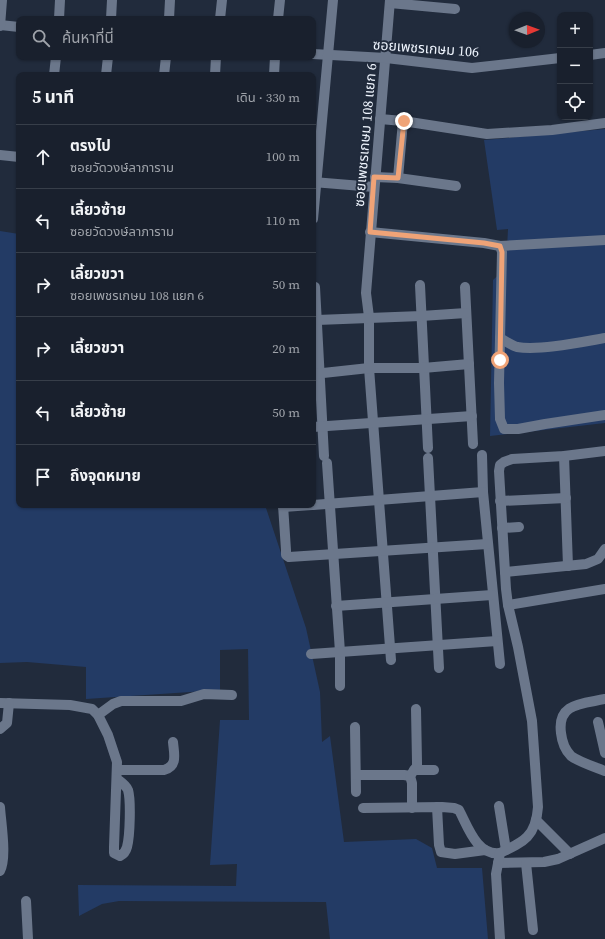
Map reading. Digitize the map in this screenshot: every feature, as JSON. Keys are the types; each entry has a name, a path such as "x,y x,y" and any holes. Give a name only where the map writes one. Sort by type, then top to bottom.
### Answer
{"street":[{"path":"2,0 0,25 16,27"},
{"path":"59,16 60,0"},
{"path":"111,16 112,0"},
{"path":"169,16 170,0"},
{"path":"220,16 222,0"},
{"path":"278,16 280,0"},
{"path":"316,172 333,0"},
{"path":"390,2 455,9"},
{"name":"ซอยเพชรเกษม 108 แยก 6","path":"390,2 366,272 366,293 369,317 369,368 384,551 391,660"},
{"path":"593,55 605,53"},
{"name":"ซอยเพชรเกษม 106","path":"316,54 386,58 472,68 557,58"},
{"path":"54,72 56,60"},
{"path":"106,72 108,60"},
{"path":"164,72 166,60"},
{"path":"215,72 216,60"},
{"path":"274,72 275,60"},
{"path":"380,120 404,121 487,134 552,130 605,122"},
{"path":"398,178 404,121"},
{"path":"0,155 16,156"},
{"path":"316,182 374,182 398,178 456,186"},
{"path":"370,232 484,243 500,246 605,240"},
{"path":"500,246 502,252 498,382 500,419 504,429 518,429 605,415"},
{"path":"420,285 428,448"},
{"path":"465,287 473,444"},
{"path":"316,322 369,317 466,313"},
{"path":"500,338 515,346 523,348 542,347 605,338"},
{"path":"340,686 340,652 332,554 330,504 326,459 318,426 316,374 369,368 423,368 469,364"},
{"path":"318,426 472,416"},
{"path":"363,808 454,808 459,810 472,836 478,844 490,853 503,852 521,844 528,838 536,820 538,807 532,721 518,647 508,605 500,501 500,465 512,459 564,456 605,451"},
{"path":"482,455 482,492 500,664"},
{"path":"564,456 568,566"},
{"path":"428,458 439,668"},
{"path":"316,505 482,492"},
{"path":"500,501 566,498"},
{"path":"283,508 286,555 289,557 487,544"},
{"path":"502,528 519,527"},
{"path":"505,572 586,564 598,559 605,549"},
{"path":"508,605 605,589"},
{"path":"336,606 492,595"},
{"path":"311,654 497,641"},
{"path":"98,716 113,704 121,701 181,701 204,694 232,695"},
{"path":"605,699 575,705 570,708 561,717 560,729 562,742 566,751 572,757 605,771"},
{"path":"0,729 7,723 4,703 70,705 92,709 98,716 108,735 117,762 114,853 120,856 124,854 127,847 129,834 129,799 128,790 117,775"},
{"path":"412,808 412,773 417,762 416,709"},
{"path":"598,722 605,753"},
{"path":"355,727 356,792"},
{"path":"117,775 164,770 169,768 173,765 174,761 173,742"},
{"path":"356,775 404,775 434,770"},
{"path":"499,806 503,852 496,874 500,939"},
{"path":"437,807 439,845 441,852 455,854 485,850"},
{"path":"0,808 3,855 2,868 0,871"},
{"path":"536,820 570,854"},
{"path":"498,864 526,863 558,859 605,838"},
{"path":"526,863 533,930"},
{"path":"26,901 28,939"}],"shaded area":[{"path":"605,129 605,423 490,436 493,280 506,268 508,229 497,230 484,140"},
{"path":"0,231 16,234 16,508 266,508 306,628 320,692 322,742 330,736 344,842 416,839 432,848 437,868 482,868 488,939 330,939 326,902 119,901 102,904 79,916 78,885 236,886 237,864 210,865 220,720 249,720 248,649 220,650 220,690 86,699 86,667 27,662 0,663"}],"route":[{"path":"404,121 398,178 374,177 370,232 495,244 500,246 502,252 500,360"}]}
